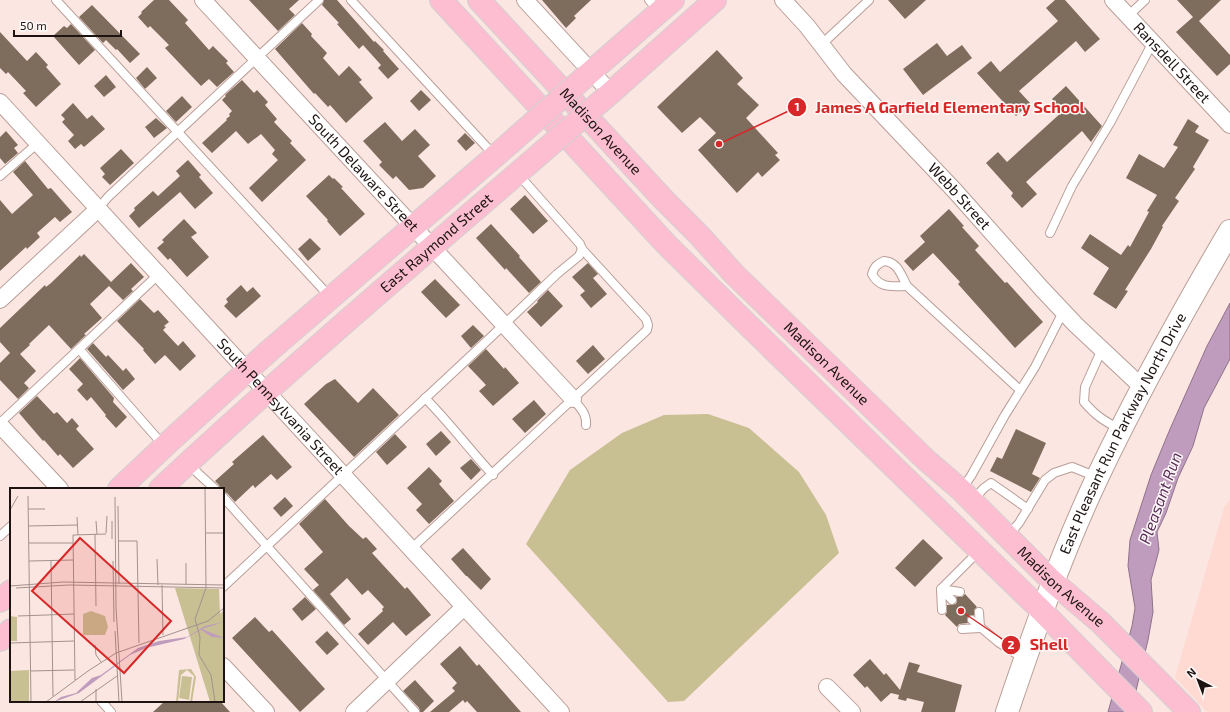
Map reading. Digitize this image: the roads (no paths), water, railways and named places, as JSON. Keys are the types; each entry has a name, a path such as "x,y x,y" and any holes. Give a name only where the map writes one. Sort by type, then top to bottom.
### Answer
{"main road":[{"name":"Madison Avenue","path":"441,0 666,244 1042,612 1141,712"},
{"name":"Madison Avenue","path":"480,0 734,274 925,459 966,496 1053,582 1100,622 1189,712"},
{"name":"East Raymond Street","path":"161,488 266,392 715,0"},
{"name":"East Raymond Street","path":"120,488 247,371 589,74 661,4"},
{"path":"0,601 10,592"},
{"path":"0,640 10,631"}],"street":[{"name":"South Delaware Street","path":"203,0 573,399"},
{"path":"525,0 608,95"},
{"name":"Webb Street","path":"783,0 807,26 844,74 956,191 1031,278 1063,312 1142,387"},
{"name":"Ransdell Street","path":"1114,0 1230,125"},
{"name":"South Pennsylvania Street","path":"0,102 561,712"},
{"path":"0,300 98,209"},
{"name":"East Pleasant Run Parkway North Drive","path":"1007,712 1053,582 1098,477 1142,387 1180,317 1230,231"},
{"path":"0,424 54,487"},
{"path":"354,712 464,607"},
{"path":"224,667 266,712"},
{"path":"827,687 852,712"}],"lane":[{"path":"56,0 331,298"},
{"path":"98,209 178,131 319,0"},
{"path":"351,0 502,150"},
{"path":"821,45 869,0"},
{"path":"1128,16 1145,0"},
{"path":"1050,233 1072,186 1110,123 1153,42"},
{"path":"0,176 38,143"},
{"path":"411,549 493,475 646,330 648,325 646,319 582,250 580,244 522,170"},
{"path":"224,586 557,274 579,256 582,250"},
{"path":"0,424 158,274"},
{"path":"907,286 1020,390"},
{"path":"966,496 971,476 1020,390 1035,367 1063,312"},
{"path":"79,349 164,446"},
{"path":"1102,349 1085,387 1084,402 1093,413 1102,420 1121,429"},
{"path":"425,398 493,475"},
{"path":"573,399 587,418 586,425"},
{"path":"188,463 214,488"},
{"path":"1007,537 1019,523 1045,480 1054,473 1072,467 1098,477"},
{"path":"966,496 984,488 991,483 1028,509"},
{"path":"224,498 415,712"},
{"path":"0,536 10,527"},
{"path":"942,610 941,589 979,550"},
{"path":"941,589 960,592"},
{"path":"941,589 952,600"},
{"path":"979,612 980,628"},
{"path":"972,620 998,642 1025,660"},
{"path":"962,629 980,628"},
{"path":"102,702 111,712"}],"water":[{"name":"Pleasant Run","path":"1230,303 1230,359 1204,408 1193,446 1178,478 1166,513 1157,532 1159,550 1151,580 1153,612 1131,712 1108,712 1132,626 1135,608 1128,566 1130,540 1151,475 1170,429 1207,346"}],"place":[{"name":"James A Garfield Elementary School","path":"719,144"},
{"name":"Shell","path":"961,611"}]}
